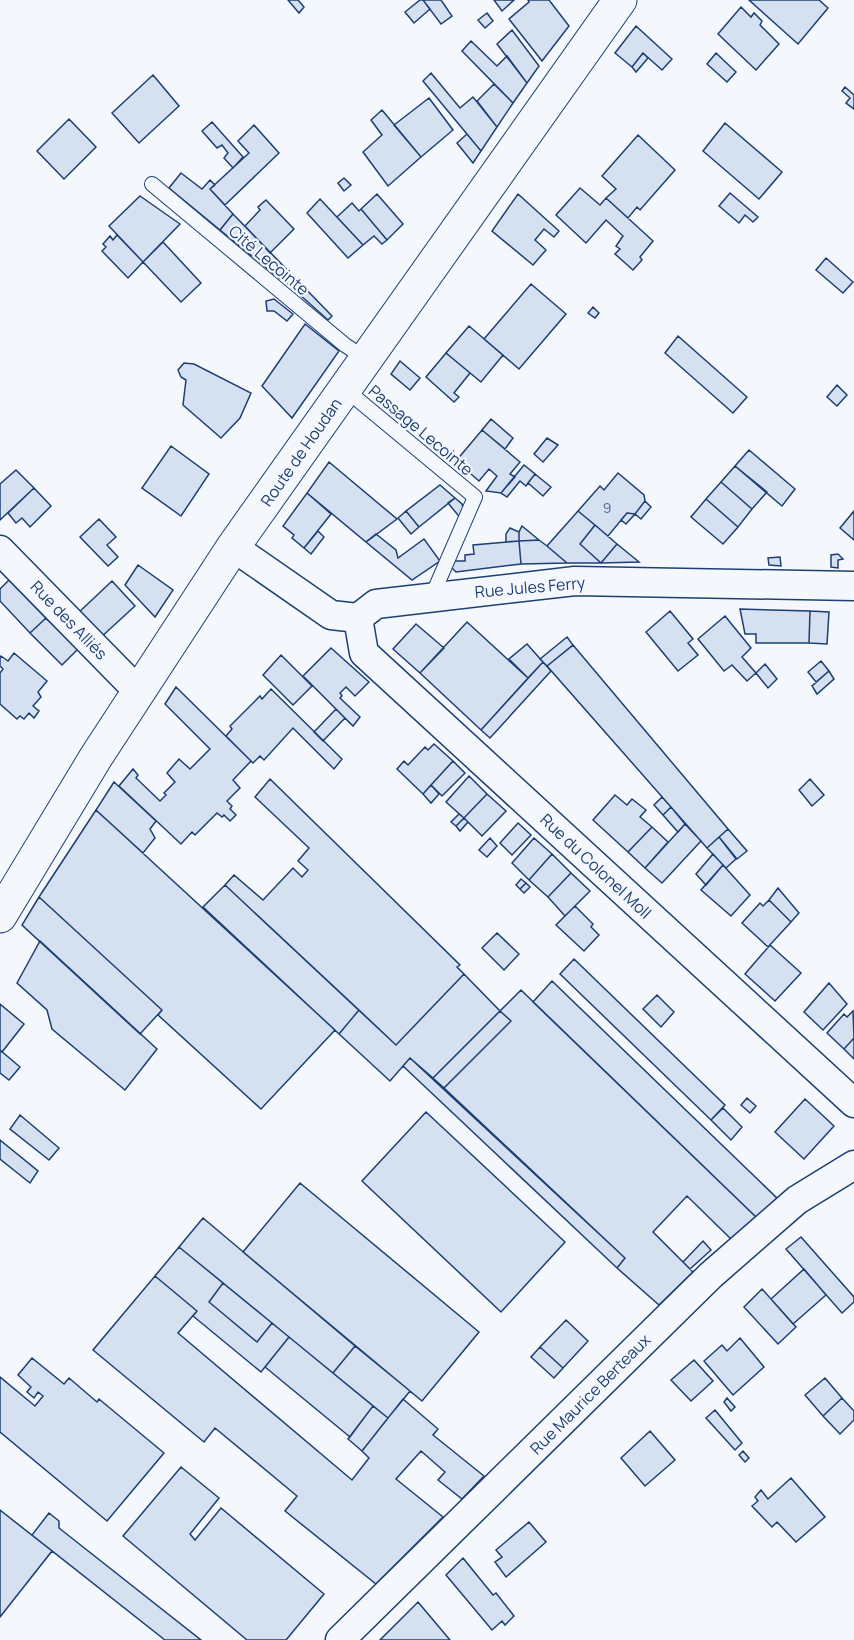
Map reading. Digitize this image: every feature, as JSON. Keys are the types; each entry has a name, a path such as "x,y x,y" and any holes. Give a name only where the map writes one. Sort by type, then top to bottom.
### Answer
{"main road":[{"name":"Route de Houdan","path":"0,916 138,691 233,547 620,0"}],"street":[{"path":"233,547 331,615 358,618"},
{"name":"Rue des Alliés","path":"0,550 138,691"},
{"name":"Rue Jules Ferry","path":"358,618 376,604 574,581 854,586"},
{"name":"Rue du Colonel Moll","path":"358,618 364,653 854,1103"},
{"name":"Rue Maurice Berteaux","path":"340,1640 711,1275 797,1200 854,1165"}],"lane":[{"name":"Cité Lecointe","path":"152,184 345,345 366,359"},
{"name":"Passage Lecointe","path":"345,388 474,497 432,596"}],"building":[{"path":"288,0 298,0 304,7 299,13"},
{"path":"423,0 430,9 414,23 405,12"},
{"path":"423,0 441,0 452,16 441,24"},
{"path":"494,0 514,0 502,11"},
{"path":"528,0 549,0 569,26 542,61 509,19 529,2"},
{"path":"749,0 819,0 828,8 798,44"},
{"path":"741,7 751,17 754,13 762,21 760,25 779,44 756,70 718,34"},
{"path":"487,13 493,21 485,28 478,20"},
{"path":"636,26 672,59 662,70 643,53 632,67 615,53"},
{"path":"512,30 539,66 527,83 497,44"},
{"path":"471,41 497,66 507,56 527,83 513,103 462,51"},
{"path":"643,53 648,58 636,72 632,67"},
{"path":"716,53 736,72 727,82 707,64"},
{"path":"431,73 460,108 473,97 497,127 481,151 423,81"},
{"path":"153,75 179,106 139,143 112,113"},
{"path":"494,84 513,103 497,127 477,101"},
{"path":"845,87 854,95 854,109 846,103 850,98 842,91"},
{"path":"429,98 453,130 421,157 394,125"},
{"path":"382,110 421,157 388,186 363,152 382,135 371,120"},
{"path":"69,119 96,147 64,179 37,151"},
{"path":"212,122 243,157 233,168 224,158 228,153 222,145 217,148 202,131"},
{"path":"725,123 782,172 759,199 703,151"},
{"path":"254,125 279,153 225,205 210,189 249,153 238,141"},
{"path":"467,134 481,151 473,163 457,143"},
{"path":"638,135 675,170 640,210 637,207 628,218 606,198 616,189 602,176"},
{"path":"181,173 202,189 210,180 215,185 210,189 233,214 220,230 169,188"},
{"path":"344,178 351,185 344,191 338,183"},
{"path":"580,188 600,205 606,198 653,241 633,270 615,254 620,249 616,246 623,236 606,220 586,243 556,215"},
{"path":"730,193 758,217 753,222 745,215 739,223 719,206"},
{"path":"377,194 403,224 387,240 361,209"},
{"path":"518,194 559,231 554,237 544,229 535,240 546,250 533,265 492,231"},
{"path":"140,196 180,224 143,262 109,226"},
{"path":"320,199 363,245 348,258 307,213"},
{"path":"266,200 294,229 270,253 245,226 260,210 258,207"},
{"path":"352,203 359,211 361,209 387,240 382,244 374,236 363,245 337,217"},
{"path":"233,214 332,316 328,320 281,278 220,230"},
{"path":"117,235 143,262 128,278 102,251 106,247 103,244 110,236 113,240"},
{"path":"163,242 201,283 181,302 143,262"},
{"path":"826,258 853,282 843,293 816,270"},
{"path":"531,284 566,314 519,369 484,339"},
{"path":"274,299 293,314 287,321 274,311 267,311 266,301"},
{"path":"593,307 599,313 595,318 588,313"},
{"path":"305,324 339,351 292,418 262,386"},
{"path":"469,326 503,355 481,382 446,353"},
{"path":"678,336 747,397 733,413 665,353"},
{"path":"446,353 470,373 454,393 459,397 454,402 426,377"},
{"path":"400,361 420,378 410,390 391,374"},
{"path":"184,363 194,364 251,393 240,418 221,438 183,405 186,380 181,377 178,370"},
{"path":"837,385 847,395 837,406 827,397"},
{"path":"491,419 513,438 505,449 482,430"},
{"path":"482,430 520,462 510,474 515,477 501,493 486,491 497,476 489,469 479,481 456,461"},
{"path":"547,438 558,445 543,462 534,454"},
{"path":"171,446 209,474 181,516 142,488"},
{"path":"749,450 795,489 782,506 735,466"},
{"path":"329,462 397,519 366,542 307,493"},
{"path":"524,465 535,474 526,486 520,481 507,497 501,493"},
{"path":"735,466 767,492 752,509 721,482"},
{"path":"16,470 34,488 0,520 0,484"},
{"path":"618,473 644,495 645,501 635,514 627,513 608,536 578,511 600,486 604,490"},
{"path":"535,474 551,487 543,496 528,483"},
{"path":"721,482 752,509 738,527 706,499"},
{"path":"440,485 455,498 419,527 406,511"},
{"path":"34,488 51,506 30,527 22,518 16,523 8,513"},
{"path":"307,493 331,514 304,548 283,526"},
{"path":"455,498 462,504 465,515 462,520 448,503"},
{"path":"706,499 738,527 723,544 691,517"},
{"path":"645,501 651,507 641,519 635,514"},
{"path":"406,511 419,527 411,534 398,518"},
{"path":"578,511 595,525 580,544 601,563 567,563 547,546"},
{"path":"854,511 854,540 840,528"},
{"path":"627,513 635,514 626,524 621,520"},
{"path":"99,519 116,537 107,545 118,557 108,566 80,537"},
{"path":"595,525 617,544 601,563 580,544"},
{"path":"522,526 539,540 519,541"},
{"path":"510,528 519,532 519,541 506,542 506,534"},
{"path":"318,531 324,537 311,554 304,548"},
{"path":"376,534 396,550 398,558 424,539 440,561 412,580 366,542"},
{"path":"539,540 567,563 521,564 519,541"},
{"path":"519,541 521,564 456,572 451,567 455,561 465,561 465,555 474,554 473,545"},
{"path":"617,544 639,562 601,563"},
{"path":"838,554 843,559 838,560 838,568 831,567 831,555"},
{"path":"780,557 781,566 769,565 768,558"},
{"path":"138,565 173,590 155,617 125,585"},
{"path":"9,580 46,618 30,633 0,601 0,589"},
{"path":"112,581 135,606 99,639 76,615"},
{"path":"740,609 810,611 809,643 756,643 756,634 745,634"},
{"path":"670,611 693,639 688,643 698,655 678,671 646,632"},
{"path":"810,611 829,612 827,644 809,643"},
{"path":"725,616 751,648 742,657 756,673 747,681 732,665 724,671 698,639"},
{"path":"46,618 78,649 62,665 30,633"},
{"path":"467,622 528,678 481,730 420,673"},
{"path":"416,624 444,648 420,673 393,649"},
{"path":"567,637 573,645 547,666 540,659"},
{"path":"527,644 543,662 528,678 509,659"},
{"path":"573,645 728,829 707,848 547,666"},
{"path":"331,648 369,682 355,696 346,687 340,693 342,696 340,698 360,717 353,726 303,676"},
{"path":"14,653 47,681 38,692 41,697 33,706 39,711 34,718 29,713 24,719 20,716 17,719 0,704 0,673 3,669 0,666 0,658 1,656 8,661"},
{"path":"281,655 312,686 293,705 263,675"},
{"path":"821,661 829,671 816,682 808,672"},
{"path":"543,662 551,671 490,738 481,730"},
{"path":"765,664 777,679 768,688 756,673"},
{"path":"829,671 834,679 817,694 812,686"},
{"path":"176,687 251,761 233,780 240,788 227,801 232,806 230,809 236,815 230,821 224,815 222,817 217,813 195,835 192,832 181,844 119,786 133,769 138,775 136,778 160,801 166,795 164,793 175,782 167,773 179,759 190,769 210,749 165,704"},
{"path":"271,689 342,759 334,769 293,728 264,760 260,756 253,763 226,736 232,729 230,726 260,696 262,699"},
{"path":"336,709 345,718 323,741 314,732"},
{"path":"434,744 453,761 423,794 397,769 404,761 408,765 425,747 428,750"},
{"path":"453,761 465,773 442,796 431,785"},
{"path":"469,776 487,794 464,818 446,802"},
{"path":"270,779 460,965 457,967 464,974 396,1045 225,885 234,875 263,900 293,868 302,877 308,870 298,861 309,848 255,797"},
{"path":"810,779 824,795 812,806 799,790"},
{"path":"114,782 156,821 150,829 155,838 143,853 96,810"},
{"path":"431,785 439,794 431,803 423,794"},
{"path":"487,794 506,811 482,836 464,818"},
{"path":"615,795 627,805 632,799 646,810 640,817 652,827 628,852 593,820"},
{"path":"662,797 671,807 663,815 654,805"},
{"path":"671,807 685,824 678,832 663,815"},
{"path":"96,810 335,1030 261,1109 158,1015 162,1010 39,897"},
{"path":"459,814 464,818 456,826 451,822"},
{"path":"464,818 468,822 460,831 456,826"},
{"path":"518,823 531,835 512,855 500,843"},
{"path":"685,824 701,841 662,883 645,868"},
{"path":"652,827 668,842 645,868 628,852"},
{"path":"728,829 747,851 737,859 719,837"},
{"path":"719,837 736,859 726,868 707,848"},
{"path":"490,838 497,846 487,857 479,850"},
{"path":"534,838 552,854 529,880 512,863"},
{"path":"552,854 571,873 548,897 529,880"},
{"path":"713,854 723,865 706,885 696,874"},
{"path":"723,865 750,895 731,916 701,890"},
{"path":"571,873 590,891 565,916 548,897"},
{"path":"521,879 526,883 520,889 516,885"},
{"path":"526,883 530,887 524,893 520,889"},
{"path":"225,885 359,1010 339,1034 203,907"},
{"path":"778,888 799,913 791,922 769,900"},
{"path":"39,897 162,1010 140,1034 22,925"},
{"path":"769,900 791,922 768,947 742,923 760,903 763,906"},
{"path":"575,906 593,924 591,927 599,935 584,951 556,925"},
{"path":"497,933 519,954 504,970 482,948"},
{"path":"40,941 157,1049 125,1090 52,1029 47,1010 17,983"},
{"path":"770,945 801,973 775,1001 745,974"},
{"path":"574,959 725,1105 711,1120 560,974"},
{"path":"464,974 500,1011 433,1078 410,1058 390,1081 339,1034 359,1010 396,1045"},
{"path":"552,981 779,1200 756,1217 533,1002"},
{"path":"829,983 847,1004 823,1030 804,1012"},
{"path":"521,990 756,1217 731,1239 687,1196 653,1232 693,1272 659,1305 617,1268 625,1258 444,1088 511,1021 500,1011"},
{"path":"657,995 674,1012 661,1027 643,1009"},
{"path":"0,1004 24,1024 2,1052 0,1050"},
{"path":"500,1011 511,1021 444,1088 433,1078"},
{"path":"853,1011 854,1038 844,1049 827,1033 844,1014 847,1017"},
{"path":"854,1038 854,1059 844,1049"},
{"path":"0,1050 20,1067 9,1080 0,1073"},
{"path":"410,1058 625,1258 617,1268 403,1066"},
{"path":"747,1098 756,1106 750,1113 741,1105"},
{"path":"805,1099 834,1126 804,1159 775,1132"},
{"path":"723,1108 742,1127 731,1140 711,1120"},
{"path":"426,1112 565,1242 501,1312 362,1181"},
{"path":"20,1115 59,1148 49,1160 10,1129"},
{"path":"0,1140 38,1171 30,1183 0,1159"},
{"path":"300,1183 479,1332 422,1401 243,1252"},
{"path":"203,1218 355,1346 333,1373 179,1247"},
{"path":"801,1237 854,1297 854,1302 842,1313 786,1249"},
{"path":"703,1241 711,1250 690,1269 683,1262"},
{"path":"179,1247 223,1283 209,1302 257,1342 272,1323 289,1337 261,1372 193,1316 197,1311 155,1276"},
{"path":"804,1269 826,1295 793,1324 771,1299"},
{"path":"155,1276 197,1311 178,1333 352,1480 369,1458 362,1451 403,1399 438,1429 433,1435 484,1476 462,1499 438,1480 445,1472 421,1451 396,1479 443,1517 376,1584 285,1511 297,1496 215,1428 204,1442 93,1350"},
{"path":"223,1283 272,1323 257,1342 209,1302"},
{"path":"762,1289 796,1327 778,1344 744,1307"},
{"path":"566,1320 588,1341 563,1368 540,1347"},
{"path":"289,1337 373,1406 350,1437 265,1367"},
{"path":"740,1338 764,1367 733,1395 704,1361 722,1345 727,1351"},
{"path":"355,1346 410,1391 388,1418 333,1373"},
{"path":"540,1347 563,1368 554,1378 531,1357"},
{"path":"32,1358 64,1384 69,1378 97,1402 99,1399 164,1453 107,1521 0,1432 0,1377 35,1406 43,1396 38,1392 34,1398 27,1392 31,1387 18,1375"},
{"path":"694,1360 713,1381 691,1401 671,1380"},
{"path":"825,1378 842,1398 823,1416 805,1395"},
{"path":"727,1398 735,1407 731,1411 724,1402"},
{"path":"842,1398 854,1411 854,1420 840,1434 823,1416"},
{"path":"373,1406 388,1418 362,1451 348,1439"},
{"path":"715,1410 742,1443 735,1450 706,1418"},
{"path":"650,1431 675,1460 645,1486 621,1458"},
{"path":"743,1451 749,1458 745,1462 739,1455"},
{"path":"181,1467 219,1498 190,1534 195,1540 221,1508 324,1594 286,1640 247,1640 123,1536"},
{"path":"791,1478 825,1517 796,1542 777,1522 772,1527 752,1506 758,1501 755,1497 761,1490 768,1499"},
{"path":"0,1510 52,1551 0,1617"},
{"path":"49,1513 59,1521 59,1528 201,1640 165,1640 32,1535"},
{"path":"529,1522 546,1542 506,1577 495,1562 502,1557 496,1550"},
{"path":"463,1558 493,1595 496,1593 514,1616 505,1625 502,1621 492,1630 446,1575"},
{"path":"418,1602 450,1640 380,1640"}]}
